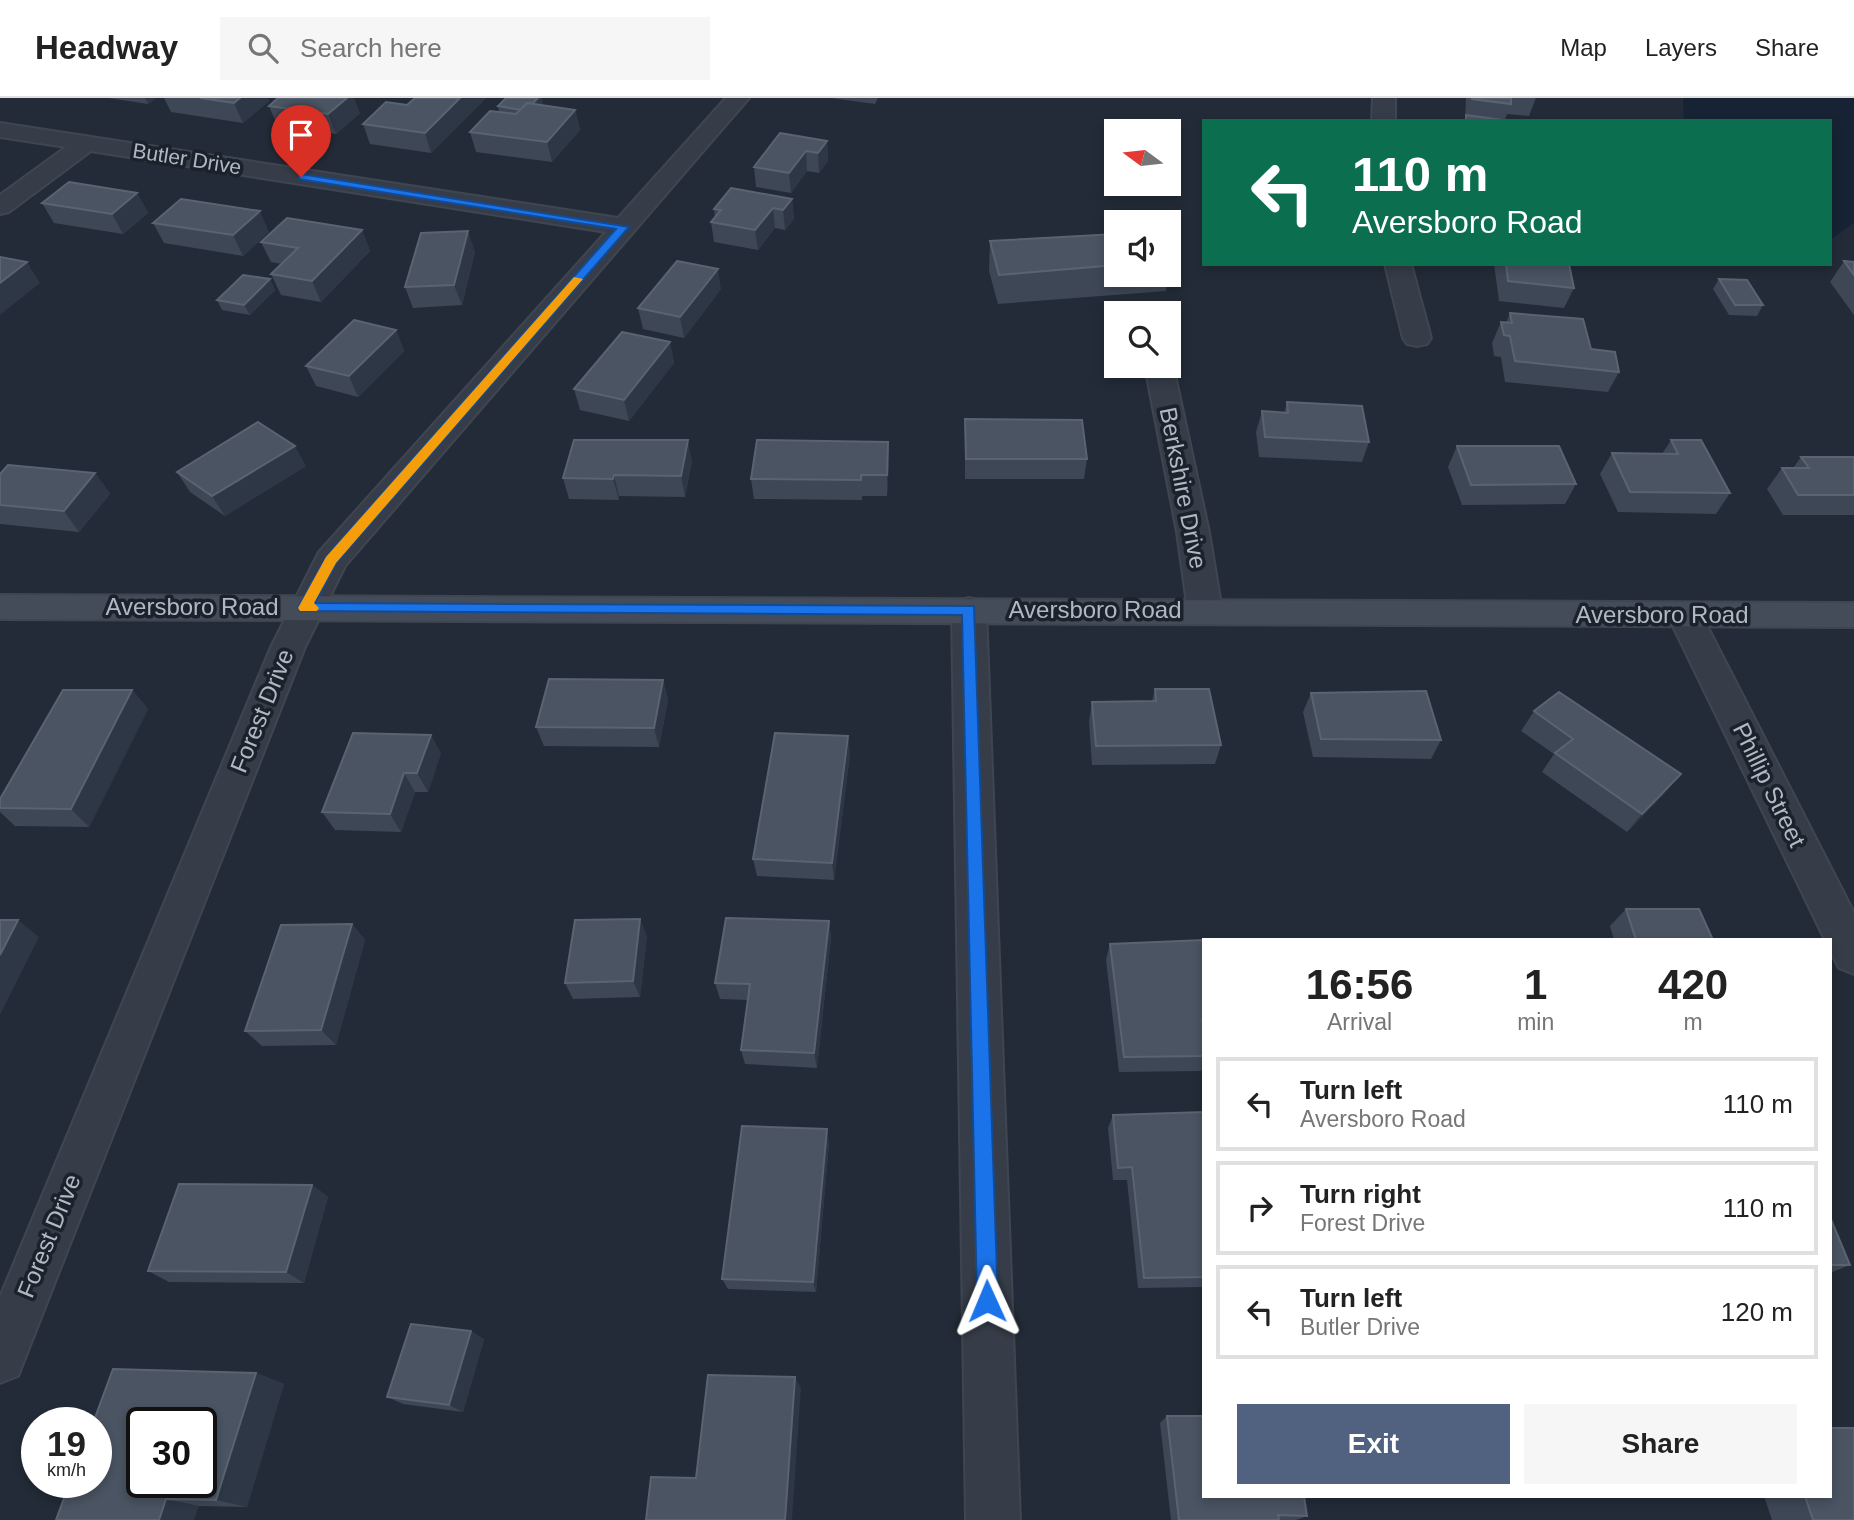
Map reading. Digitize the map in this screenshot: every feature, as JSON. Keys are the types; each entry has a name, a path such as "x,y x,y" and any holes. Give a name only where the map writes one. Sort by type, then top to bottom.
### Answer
{"street":[{"name":"Forest Drive","path":"0,1358 305,608 331,560 738,98"},
{"path":"1383,119 1384,98"},
{"name":"Butler Drive","path":"0,130 624,227"},
{"path":"0,207 86,144"},
{"path":"1399,266 1418,338"},
{"name":"Berkshire Drive","path":"1161,378 1193,531 1205,611"},
{"name":"Aversboro Road","path":"0,607 1854,615"},
{"path":"969,610 993,1520"},
{"name":"Phillip Street","path":"1685,615 1854,955"}],"water":[{"path":"1683,98 1854,98 1854,223 1832,238 1832,119 1684,119"}],"building":[{"path":"200,98 240,98 234,103"},
{"path":"278,98 347,98 328,114 269,106"},
{"path":"415,98 460,98 425,133 363,124 386,102 407,105"},
{"path":"506,98 538,98 532,104 527,103 521,110 498,106"},
{"path":"1511,98 1511,104 1472,99"},
{"path":"527,103 575,110 547,142 470,132 490,111 516,114"},
{"path":"1466,115 1495,119 1466,119"},
{"path":"780,133 827,141 818,153 806,151 789,173 754,167"},
{"path":"69,182 137,193 112,214 42,203"},
{"path":"731,188 792,199 783,210 773,208 755,230 711,222 721,210 714,209"},
{"path":"181,199 260,211 233,235 153,223"},
{"path":"287,218 362,230 312,281 271,274 298,248 261,242"},
{"path":"468,231 454,285 405,287 421,233"},
{"path":"1104,235 1104,266 999,275 990,241"},
{"path":"0,257 27,262 0,283"},
{"path":"677,261 718,269 680,317 638,308"},
{"path":"1844,261 1854,262 1854,275"},
{"path":"1506,266 1569,266 1574,288 1508,281"},
{"path":"243,275 270,279 244,305 217,300"},
{"path":"1719,279 1747,280 1763,305 1735,305"},
{"path":"1510,313 1583,319 1591,349 1615,352 1619,372 1515,361 1510,336 1504,335 1501,322 1512,323"},
{"path":"354,320 396,330 349,376 306,366"},
{"path":"622,332 670,342 624,400 574,389"},
{"path":"1287,402 1362,406 1369,442 1265,437 1262,411 1288,413"},
{"path":"965,419 1082,420 1087,459 966,459"},
{"path":"258,422 295,446 212,496 177,472"},
{"path":"574,440 688,440 681,476 614,475 613,479 563,478"},
{"path":"757,440 888,442 887,475 861,475 861,480 751,479"},
{"path":"1671,440 1701,440 1730,493 1630,492 1612,453 1678,454"},
{"path":"1457,446 1559,446 1576,484 1471,485"},
{"path":"1801,457 1854,457 1854,495 1798,495 1782,468 1809,468"},
{"path":"8,465 95,473 64,511 0,505 0,474"},
{"path":"549,679 663,680 654,728 536,727"},
{"path":"1155,689 1209,689 1221,745 1096,746 1092,702 1156,701"},
{"path":"63,690 132,690 71,809 0,808 0,799"},
{"path":"1426,691 1441,740 1321,739 1311,693"},
{"path":"1559,692 1681,774 1642,814 1555,753 1573,739 1534,711"},
{"path":"353,733 431,735 417,773 404,773 390,814 322,812"},
{"path":"775,733 848,736 832,863 753,859"},
{"path":"1626,909 1699,909 1712,938 1635,938"},
{"path":"726,918 829,921 814,1053 741,1050 750,984 715,983"},
{"path":"640,919 633,981 565,983 575,920"},
{"path":"0,920 18,920 0,955"},
{"path":"352,924 321,1030 245,1031 281,925"},
{"path":"1202,940 1202,1056 1124,1057 1110,944"},
{"path":"1202,1112 1202,1277 1144,1278 1132,1167 1118,1168 1113,1115"},
{"path":"742,1126 827,1129 813,1282 722,1279"},
{"path":"179,1184 312,1185 286,1272 148,1271"},
{"path":"1832,1222 1850,1265 1832,1265"},
{"path":"411,1324 471,1331 449,1405 387,1397"},
{"path":"113,1369 256,1373 217,1497 217,1407 126,1407 126,1498 216,1500 166,1499 159,1520 56,1520 64,1498 112,1498 112,1407 99,1407"},
{"path":"708,1375 795,1377 785,1520 646,1520 651,1477 696,1478"},
{"path":"1167,1416 1202,1416 1202,1498 1304,1498 1307,1516 1278,1515 1279,1520 1179,1520"},
{"path":"1832,1428 1854,1428 1854,1520 1813,1520 1806,1498 1832,1498"}],"slow traffic":[{"path":"312,608 305,608 331,560 578,279"}],"route":[{"path":"301,177 624,227 331,560 305,608 969,610 987,1301"}]}
